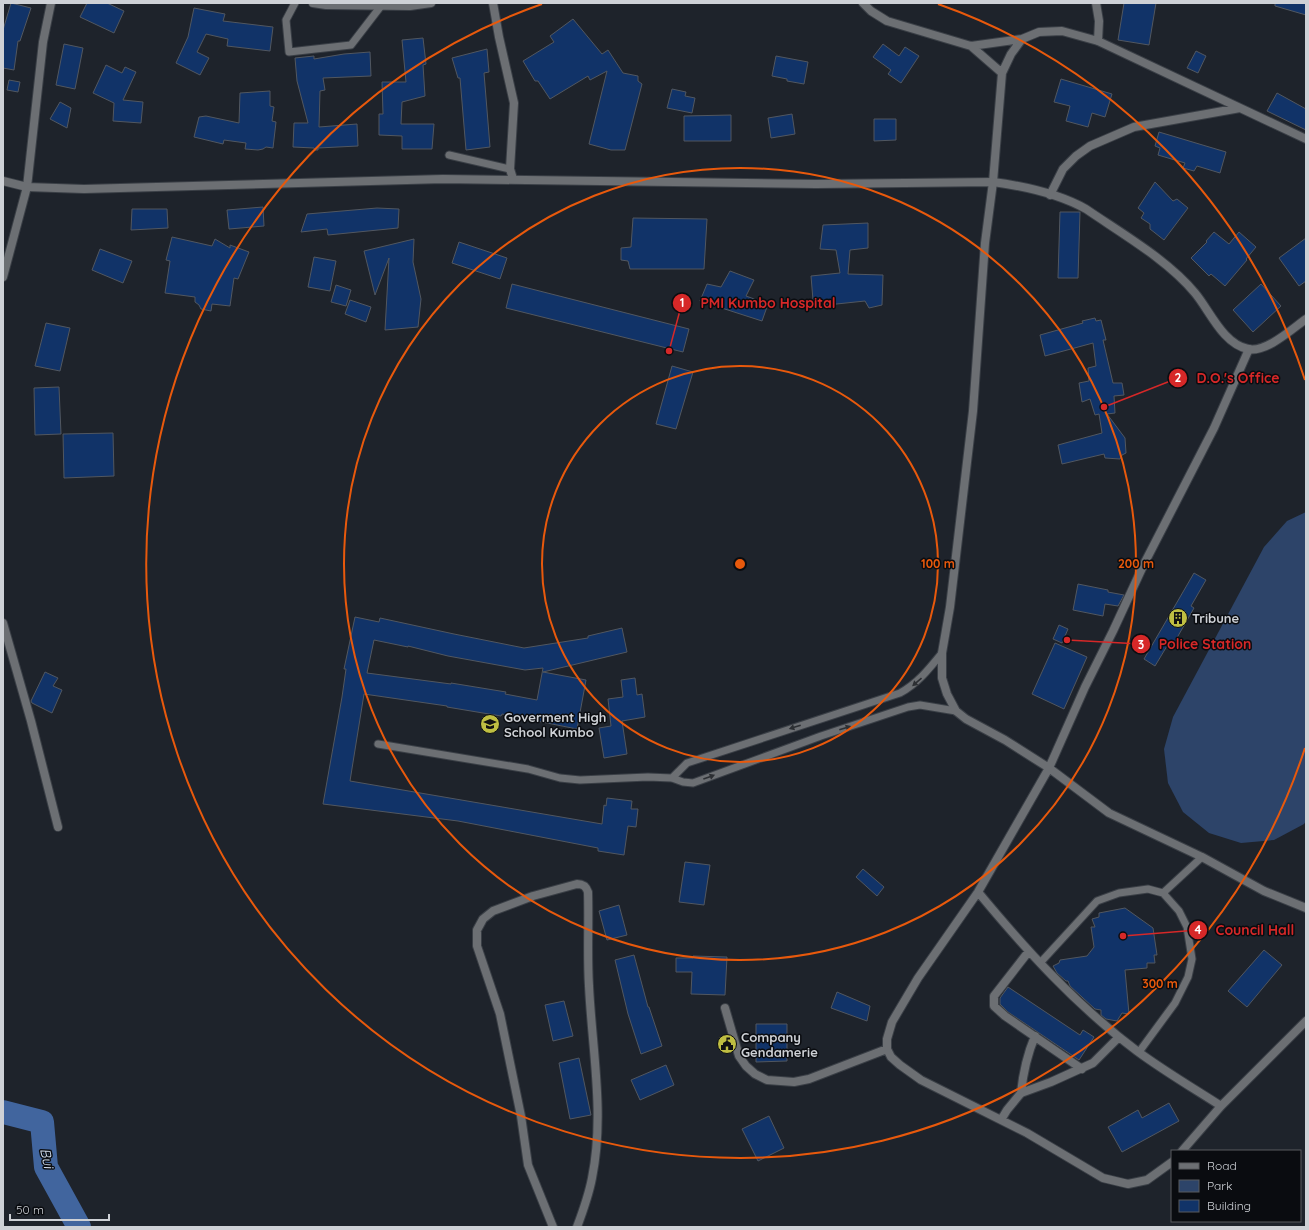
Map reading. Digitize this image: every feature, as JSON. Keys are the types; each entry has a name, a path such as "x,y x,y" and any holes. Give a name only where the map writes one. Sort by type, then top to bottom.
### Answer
{"street":[{"path":"3,277 26,187 43,42 51,3"},
{"path":"313,3 326,5 380,6 410,6 431,3"},
{"path":"493,3 514,103 510,169 513,179"},
{"path":"863,3 871,11 887,21 971,46 1022,39 1039,32 1062,31 1098,41 1306,139"},
{"path":"1096,3 1099,21 1098,41"},
{"path":"1022,39 1011,54 1002,73 993,182 985,243 973,418 950,607 942,652 942,678 947,694 956,711 966,719 1005,740 1049,768 1109,813 1202,857 1264,891 1306,908"},
{"path":"971,46 1002,73"},
{"path":"1050,195 1063,169 1076,156 1090,146 1134,127 1240,108"},
{"path":"3,181 26,187 84,189 443,179 816,184 993,182 1019,185 1075,202 1086,209 1176,273 1194,292 1228,339 1238,346 1249,349 1260,349 1306,319"},
{"path":"1171,1163 1147,1180 1128,1184 1103,1178 1027,1133 921,1080 891,1057 887,1039 892,1022 918,978 978,892 1049,768 1085,687 1144,564 1208,442 1228,400 1249,349"},
{"path":"3,623 31,720 58,826"},
{"path":"553,1227 528,1165 521,1116 500,1014 477,946 477,930 482,919 493,911 533,896 582,884 586,886 588,892 589,985 598,1117 592,1178 577,1227"},
{"path":"978,892 1040,963 1087,1009 1139,1052 1221,1106"},
{"path":"1029,951 994,996 994,1006 1005,1016 1082,1069"},
{"path":"726,1008 739,1056 746,1066 767,1080 794,1082 809,1079 888,1049"},
{"path":"1183,1150 1221,1106 1306,1021"},
{"path":"1021,1093 1028,1054 1035,1036"},
{"path":"1002,1120 1007,1110 1021,1093 1082,1069 1093,1063 1119,1037"}],"lane":[{"path":"295,3 286,20 289,52 351,45 380,6"},
{"path":"449,155 510,169"},
{"path":"672,778 687,762 900,693 912,686 924,675 942,652"},
{"path":"378,744 528,769 560,778 580,780 648,776 672,778 683,782 693,783 821,736 908,707 920,706 956,711"},
{"path":"1163,893 1202,857"},
{"path":"1040,963 1097,901 1119,893 1148,888 1163,893 1179,911 1187,927 1192,959 1188,977 1176,1003 1139,1052"}],"green space":[{"path":"1306,512 1306,821 1304,824 1274,840 1241,843 1209,833 1183,812 1168,783 1164,749 1173,717 1264,547 1287,521"}],"building":[{"path":"11,3 31,8 20,41 18,41 14,70 3,68 3,30"},
{"path":"87,3 107,3 124,11 114,33 80,17"},
{"path":"1124,3 1156,3 1149,45 1118,40"},
{"path":"1275,3 1306,3 1306,15 1275,6"},
{"path":"194,8 225,14 223,21 273,27 270,51 227,46 228,39 206,34 197,52 209,58 200,75 176,63 188,37"},
{"path":"573,19 602,54 608,50 623,73 638,76 638,81 642,84 625,150 611,150 589,144 607,71 590,80 588,76 550,99 538,81 535,81 523,61 554,42 550,36"},
{"path":"423,38 426,64 423,65 425,96 402,102 401,124 434,124 432,149 402,149 402,136 379,135 379,114 383,114 382,82 406,82 402,40"},
{"path":"64,44 83,48 75,89 56,85"},
{"path":"883,44 899,56 905,47 919,56 901,83 888,74 891,70 873,57"},
{"path":"487,49 489,72 484,73 490,147 466,150 460,78 458,78 452,58"},
{"path":"1196,51 1206,56 1198,73 1187,68"},
{"path":"370,52 371,76 323,78 325,90 320,91 319,127 357,124 358,146 318,148 318,150 315,150 314,148 293,147 294,123 308,123 297,81 295,58 314,56 314,59 344,54"},
{"path":"776,56 808,62 804,84 787,81 787,79 772,76"},
{"path":"106,65 122,73 125,67 136,72 123,100 143,102 141,123 113,121 114,103 93,93"},
{"path":"1061,79 1112,94 1105,117 1092,113 1088,127 1066,121 1070,106 1054,102"},
{"path":"9,80 20,82 18,92 7,90"},
{"path":"672,89 686,92 685,96 695,98 692,113 667,108"},
{"path":"270,91 270,106 274,107 272,121 276,122 273,148 266,147 258,150 245,149 246,143 224,140 223,144 194,137 199,117 206,116 239,123 240,93"},
{"path":"1277,93 1306,109 1306,130 1267,111"},
{"path":"60,102 71,108 67,128 50,119"},
{"path":"792,114 795,134 771,138 768,118"},
{"path":"731,115 731,141 684,141 684,116"},
{"path":"874,119 896,119 896,140 874,141"},
{"path":"1159,132 1226,152 1220,173 1197,166 1194,171 1183,168 1185,163 1158,155 1160,148 1155,146"},
{"path":"1155,182 1173,201 1177,199 1188,208 1164,240 1150,229 1150,224 1141,218 1144,213 1138,208"},
{"path":"263,207 264,226 229,229 227,210"},
{"path":"377,208 399,209 398,228 328,235 327,229 301,232 307,214"},
{"path":"132,209 167,209 168,228 131,230"},
{"path":"1060,212 1080,212 1078,278 1058,278"},
{"path":"633,218 707,219 704,269 630,269 628,261 621,260 621,248 631,247"},
{"path":"868,223 868,248 850,250 848,274 883,275 882,305 869,308 865,301 827,305 823,302 813,300 811,276 840,273 836,250 820,249 823,225"},
{"path":"1214,232 1229,244 1239,232 1256,247 1225,286 1211,274 1209,276 1191,258 1207,242 1206,241"},
{"path":"172,237 212,246 215,239 230,248 230,245 249,252 238,279 234,278 230,306 212,304 211,311 201,309 195,302 195,297 165,293 170,261 166,260"},
{"path":"1306,238 1306,281 1299,286 1279,258"},
{"path":"414,239 413,262 421,299 418,327 385,330 389,258 375,295 364,251"},
{"path":"459,242 507,258 500,279 452,263"},
{"path":"100,249 132,261 123,283 92,270"},
{"path":"314,257 336,261 330,291 308,287"},
{"path":"730,271 754,280 746,296 768,304 762,321 700,301 707,284 721,287"},
{"path":"512,284 689,329 683,352 506,308"},
{"path":"1261,284 1281,306 1253,332 1233,310"},
{"path":"336,285 351,290 346,306 331,302"},
{"path":"350,300 371,307 366,322 345,314"},
{"path":"1095,318 1096,321 1101,320 1106,340 1103,340 1113,383 1122,383 1124,395 1114,396 1115,413 1107,414 1125,438 1126,453 1122,455 1120,459 1105,458 1104,454 1062,464 1058,445 1102,433 1099,414 1095,415 1090,399 1082,402 1079,383 1089,381 1088,368 1096,366 1093,343 1045,356 1040,335 1083,323 1082,321"},
{"path":"46,323 70,328 60,371 35,366"},
{"path":"672,366 693,372 676,429 656,424"},
{"path":"59,387 61,434 35,435 34,388"},
{"path":"113,433 114,476 64,478 63,434"},
{"name":"Tribune","path":"1194,573 1206,580 1191,606 1194,608 1174,643 1170,641 1155,666 1144,659"},
{"path":"1078,584 1124,595 1118,606 1105,604 1103,616 1073,610"},
{"path":"355,617 379,622 380,618 524,648 588,638 588,636 622,628 627,652 543,672 586,680 577,729 502,714 501,716 447,706 364,694 350,781 602,824 604,805 606,806 607,798 632,801 631,809 638,809 636,827 628,826 624,855 598,851 598,848 458,821 323,804 342,697 346,669 344,669","holes":["374,640 525,670 543,668 537,700 505,694 506,692 451,683 367,673"]},
{"path":"1059,625 1068,629 1062,643 1053,639"},
{"path":"1055,643 1087,657 1064,709 1032,694"},
{"path":"45,672 58,678 53,686 62,690 52,713 32,703 31,701"},
{"path":"635,678 637,695 642,694 645,717 622,721 627,754 604,758 599,728 611,726 608,699 623,697 621,680"},
{"path":"685,862 710,865 704,905 679,902"},
{"path":"863,869 884,887 877,896 856,877"},
{"path":"619,905 627,935 607,940 599,911"},
{"path":"1125,908 1153,928 1157,955 1154,955 1155,963 1147,963 1147,968 1125,970 1129,1014 1122,1013 1117,1021 1106,1019 1101,1015 1101,1010 1095,1009 1070,986 1068,981 1057,973 1053,966 1059,963 1060,960 1087,956 1094,947 1091,927 1095,927 1092,919 1099,917 1099,913"},
{"path":"1264,950 1282,965 1247,1007 1228,991"},
{"path":"634,955 648,1007 662,1046 641,1054 628,1014 615,960"},
{"path":"693,956 727,957 725,995 691,994 692,972 676,972 676,958 693,958"},
{"path":"1008,987 1080,1035 1083,1030 1094,1037 1079,1060 1008,1012 1000,1004 1000,998"},
{"path":"837,992 870,1006 867,1021 831,1008"},
{"path":"564,1001 573,1036 553,1041 545,1005"},
{"path":"756,1024 787,1024 787,1061 756,1062"},
{"path":"579,1058 591,1115 570,1119 559,1063"},
{"path":"666,1065 674,1085 640,1100 631,1080"},
{"path":"1169,1103 1179,1121 1122,1152 1108,1127 1138,1110 1142,1118"},
{"path":"769,1116 784,1148 758,1161 742,1129"}],"waterway":[{"name":"Bui","path":"3,1112 42,1122 46,1167 79,1227"}],"place":[{"name":"PMI Kumbo Hospital","path":"669,351"},
{"name":"D.O.'s Office","path":"1104,407"},
{"name":"Tribune","path":"1178,618"},
{"name":"Police Station","path":"1067,640"},
{"name":"Goverment High School Kumbo","path":"490,724"},
{"name":"Council Hall","path":"1123,936"},
{"name":"Company Gendamerie","path":"727,1044"}]}
